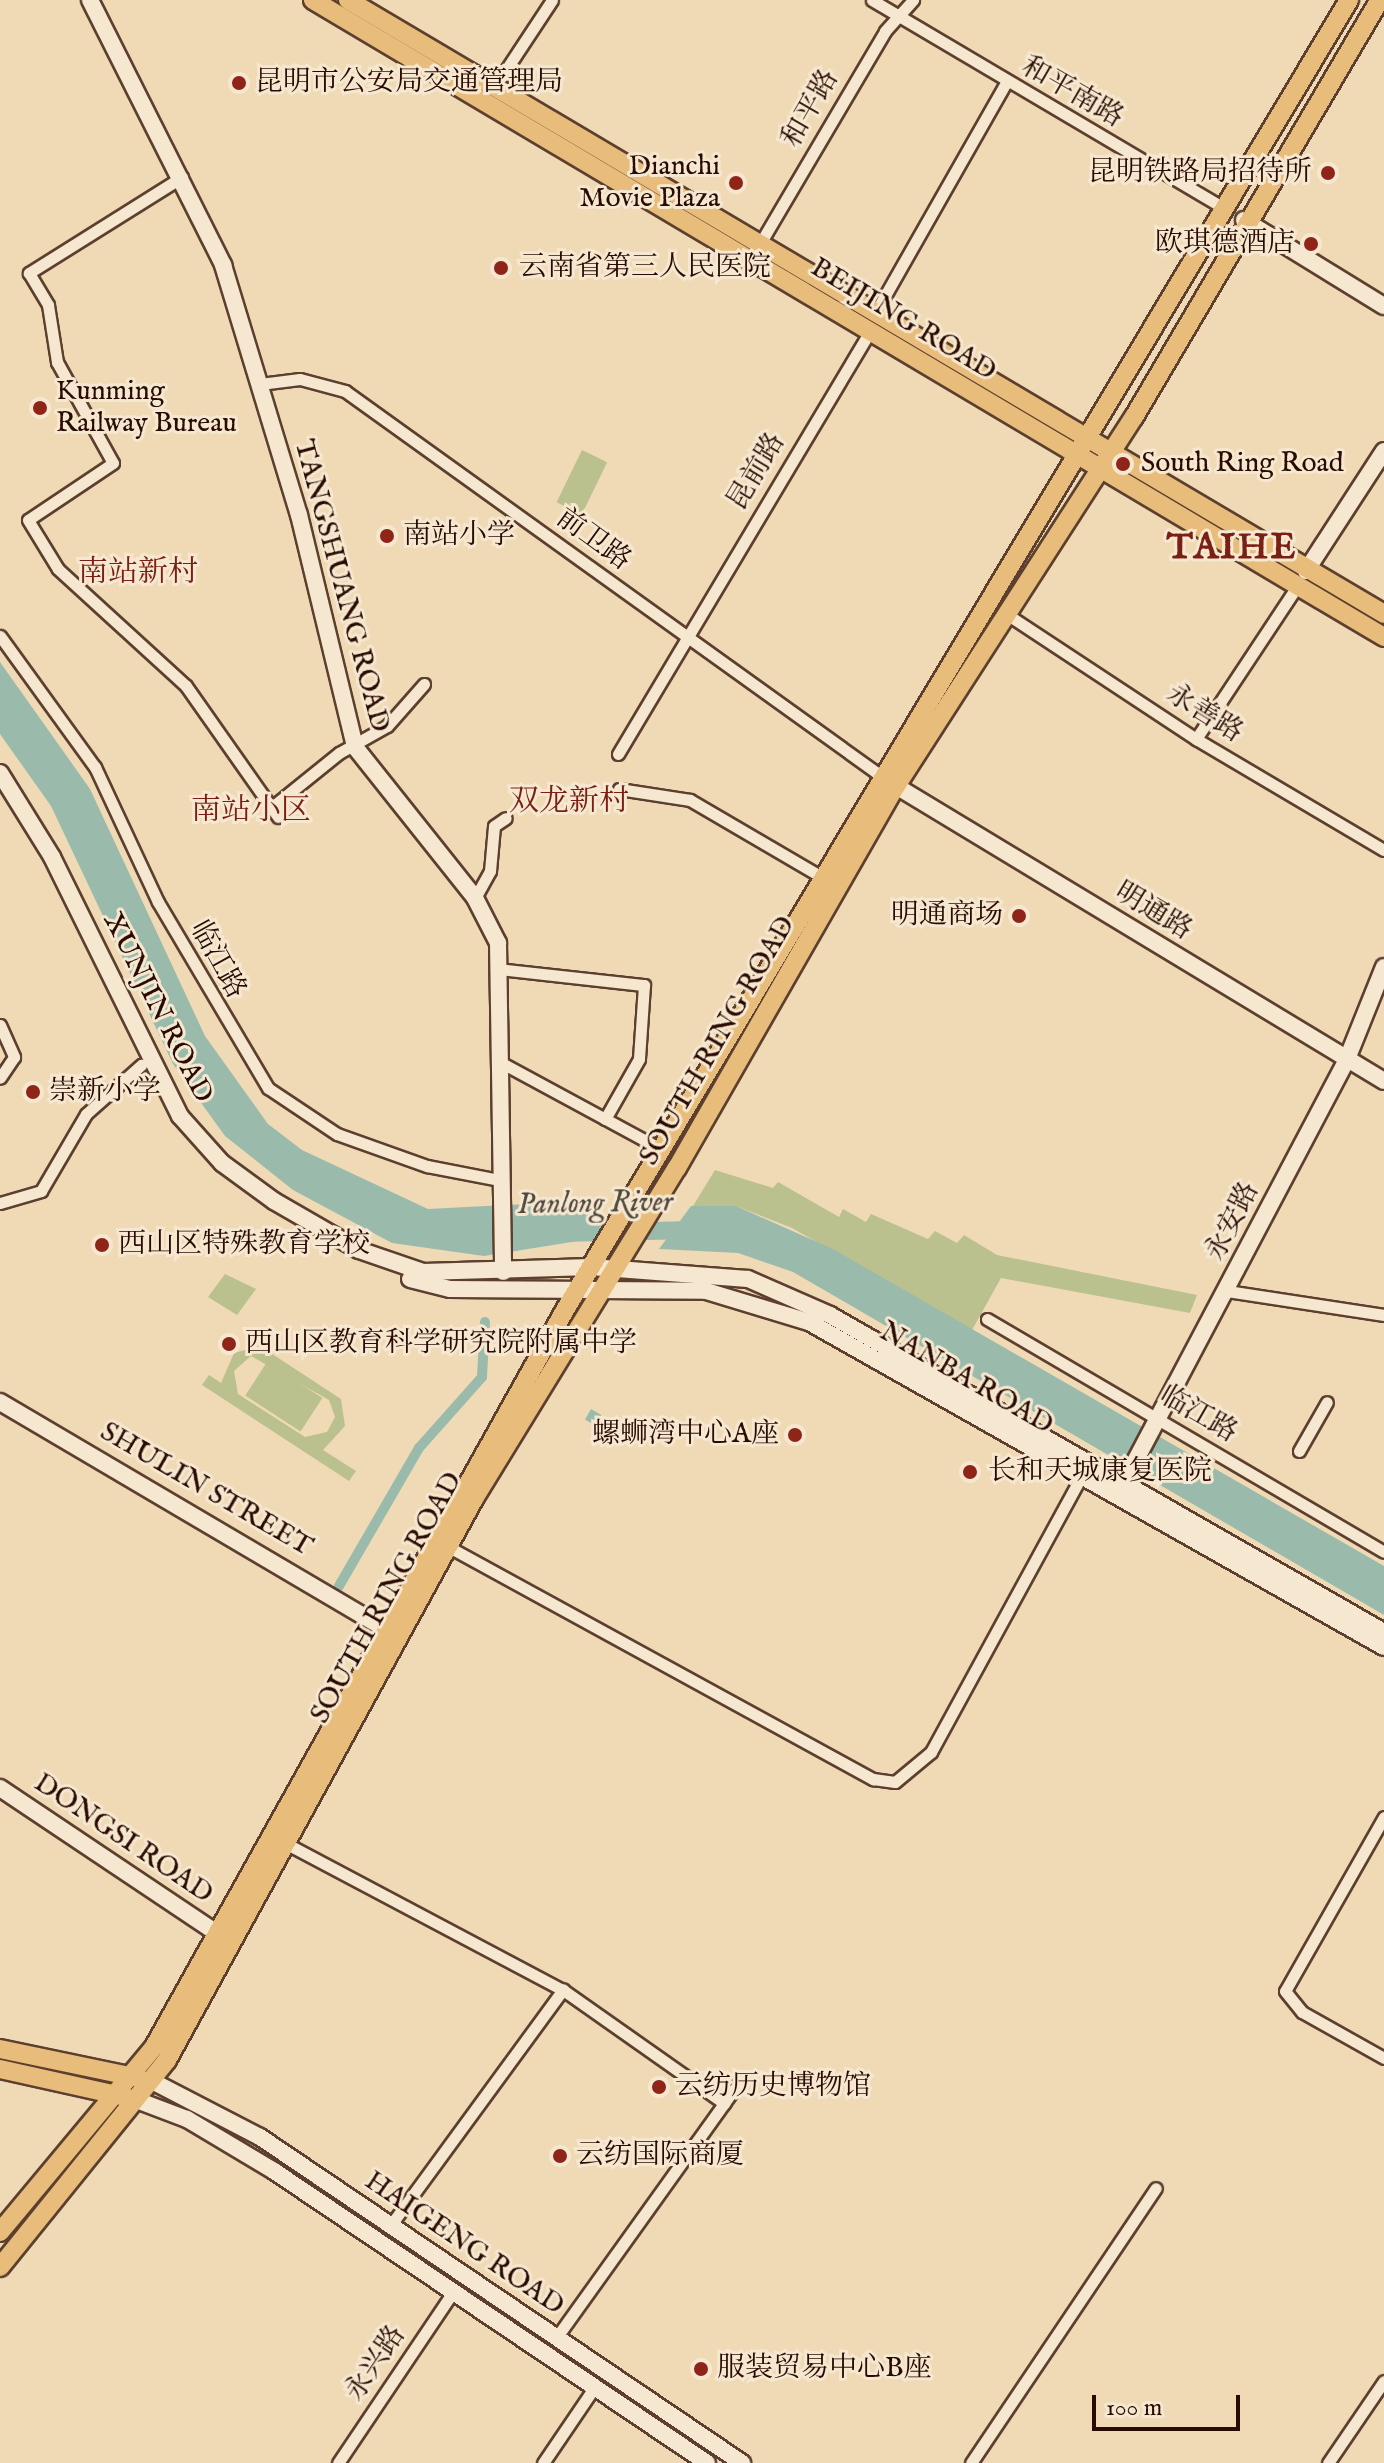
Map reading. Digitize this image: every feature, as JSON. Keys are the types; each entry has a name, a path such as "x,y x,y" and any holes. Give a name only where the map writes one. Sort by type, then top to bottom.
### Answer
{"main road":[{"name":"TANGSHUANG ROAD","path":"90,0 182,177 223,265 260,384 355,747 475,898 498,943 499,1180 503,1272"},
{"name":"BEIJING ROAD","path":"313,0 872,323 1086,439 1102,461"},
{"name":"SOUTH RING ROAD","path":"0,2232 82,2127 150,2080 209,1988 447,1546 612,1268 658,1201 1074,455 1226,209 1349,0"},
{"name":"SOUTH RING ROAD","path":"0,2267 126,2097 131,2077 218,1934 384,1628 820,876 890,782 1102,461 1244,220 1380,0"},
{"name":"BEIJING ROAD","path":"357,2 758,247 1074,455 1102,461 1302,578 1384,637"},
{"path":"1244,220 1384,306"},
{"path":"1302,578 1384,451"},
{"name":"BEIJING ROAD","path":"1302,578 1384,614"},
{"name":"XUNJIN ROAD","path":"0,773 52,857 167,1093 207,1150 274,1201 381,1260 442,1275 591,1267"},
{"name":"明通路","path":"890,782 1384,1081"},
{"name":"XUNJIN ROAD","path":"0,793 38,851 141,1065 180,1132 221,1175 363,1263 450,1289 579,1287"},
{"name":"永安路","path":"1124,1483 1347,1059 1384,967"},
{"name":"NANBA ROAD","path":"591,1267 712,1271 760,1283 830,1315 1384,1632"},
{"path":"760,1283 753,1291 760,1304"},
{"name":"NANBA ROAD","path":"579,1287 706,1291 760,1304 834,1334 1082,1475 1124,1483 1384,1647"},
{"name":"SHULIN STREET","path":"0,1402 321,1588 384,1628"},
{"name":"DONGSI ROAD","path":"0,1788 218,1934"},
{"path":"0,2049 150,2080"},
{"path":"0,2069 126,2097"},
{"name":"HAIGENG ROAD","path":"150,2080 260,2137 742,2463"},
{"name":"HAIGENG ROAD","path":"126,2097 187,2119 274,2171 707,2463"}],"street":[{"path":"494,88 552,0"},
{"name":"和平南路","path":"872,0 1006,83 1226,209"},
{"name":"和平路","path":"758,247 896,16 913,0"},
{"name":"昆前路","path":"618,754 872,323 1006,83"},
{"path":"182,177 29,273 48,305 57,362 113,463 28,520 58,569 186,686 275,812 355,747 387,726 424,684"},
{"name":"前卫路","path":"260,384 300,379 345,391 890,782"},
{"path":"1196,739 1302,578"},
{"name":"永善路","path":"1003,612 1196,739 1384,850"},
{"name":"临江路","path":"0,636 95,767 158,902 268,1088 309,1121 366,1146 499,1180"},
{"path":"619,789 690,800 820,876"},
{"path":"475,898 490,871 494,826 506,818"},
{"path":"498,969 644,985 639,1059 605,1119"},
{"path":"0,1025 14,1057 0,1078"},
{"path":"500,1062 663,1150"},
{"path":"0,1203 41,1191 91,1108 141,1065"},
{"path":"1227,1291 1384,1315"},
{"name":"临江路","path":"987,1319 1156,1425 1384,1552"},
{"path":"1299,1451 1327,1402"},
{"path":"447,1546 873,1779 895,1782 931,1752 1082,1475"},
{"path":"1384,1817 1285,1991 1302,2012 1384,2058"},
{"path":"285,1843 563,1990 724,2103"},
{"path":"390,2226 563,1990"},
{"path":"556,2338 740,2081"},
{"path":"971,2463 1156,2188"},
{"name":"永兴路","path":"338,2463 453,2292"},
{"path":"1328,2463 1384,2381"},
{"path":"543,2463 594,2388"}],"green space":[{"path":"582,450 607,462 582,514 557,502"},
{"path":"715,1170 773,1188 778,1182 839,1217 843,1209 866,1222 871,1214 928,1239 935,1231 957,1243 964,1235 997,1255 1197,1295 1190,1313 1001,1278 972,1330 792,1228 736,1206 693,1206"},
{"path":"225,1274 256,1289 237,1315 208,1297"},
{"path":"260,1346 341,1399 345,1426 323,1450 356,1471 349,1481 202,1385 209,1375 221,1383 234,1353","holes":["251,1356 329,1400 335,1417 327,1432 305,1437 238,1394 234,1371"]},
{"path":"267,1362 322,1398 301,1431 245,1396"}],"water":[{"path":"0,662 90,789 205,1036 268,1124 302,1150 428,1209 604,1200 578,1241 484,1256 392,1243 293,1190 225,1136 173,1064 51,806 0,734"},
{"path":"691,1206 736,1206 833,1249 1384,1566 1384,1615 793,1272 738,1253 659,1249"},
{"path":"591,1409 631,1432 625,1442 585,1419"}],"waterway":[{"name":"Panlong River","path":"559,1233 694,1230"},
{"path":"339,1586 419,1448 482,1377 485,1322"}],"place":[{"name":"昆明市公安局交通管理局","path":"239,83"},
{"name":"昆明铁路局招待所","path":"1328,173"},
{"name":"Dianchi Movie Plaza","path":"736,183"},
{"name":"欧琪德酒店","path":"1311,244"},
{"name":"云南省第三人民医院","path":"501,268"},
{"name":"Kunming Railway Bureau","path":"40,408"},
{"name":"South Ring Road","path":"1123,464"},
{"name":"南站小学","path":"387,536"},
{"name":"明通商场","path":"1019,916"},
{"name":"崇新小学","path":"33,1092"},
{"name":"西山区特殊教育学校","path":"102,1245"},
{"name":"西山区教育科学研究院附属中学","path":"229,1344"},
{"name":"螺蛳湾中心A座","path":"795,1435"},
{"name":"长和天城康复医院","path":"970,1472"},
{"name":"云纺历史博物馆","path":"659,2087"},
{"name":"云纺国际商厦","path":"560,2156"},
{"name":"服装贸易中心B座","path":"701,2369"}],"district":[{"name":"TAIHE","path":"1232,549"},
{"name":"南站新村","path":"138,573"},
{"name":"双龙新村","path":"569,802"},
{"name":"南站小区","path":"251,811"}]}
